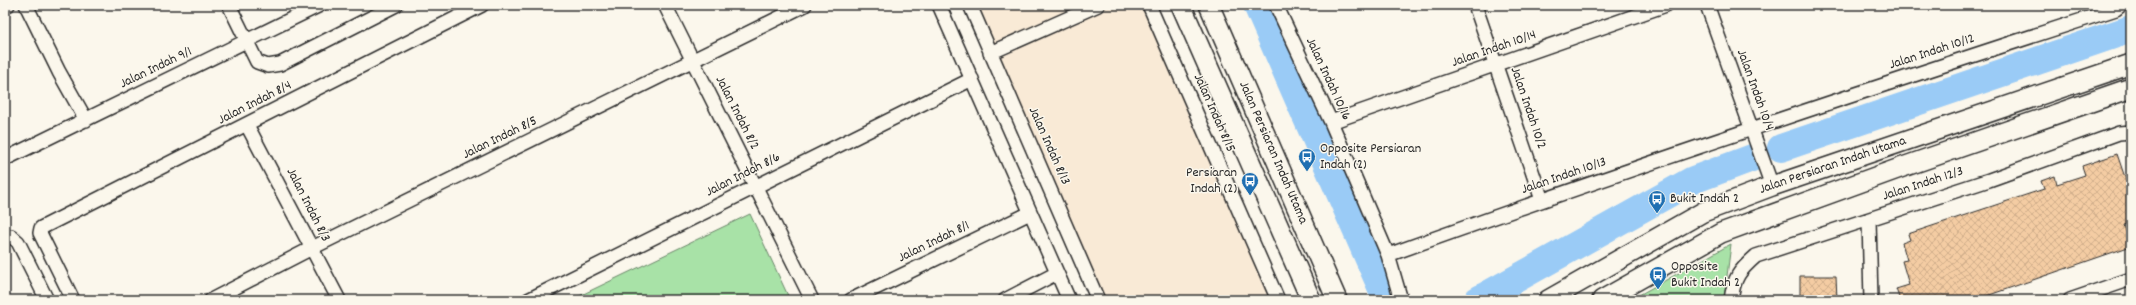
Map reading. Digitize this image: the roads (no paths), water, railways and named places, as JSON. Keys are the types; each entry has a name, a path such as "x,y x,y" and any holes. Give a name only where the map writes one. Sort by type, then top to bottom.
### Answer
{"main road":[{"name":"Jalan Persiaran Indah Utama","path":"1181,5 1311,300"},
{"name":"Jalan Persiaran Indah Utama","path":"1209,5 1337,300"},
{"name":"Jalan Persiaran Indah Utama","path":"1548,300 1703,212 1772,186 2131,64"},
{"name":"Jalan Persiaran Indah Utama","path":"1602,300 1721,233 1900,168 2131,88"},
{"path":"1721,233 1748,212 1772,186 1827,183 1900,168"}],"street":[{"path":"26,5 59,72 86,120"},
{"path":"229,5 257,62 268,66 280,64 396,5"},
{"name":"Jalan Indah 9/1","path":"5,159 320,5"},
{"name":"Jalan Indah 8/4","path":"73,300 40,233 41,228 482,5"},
{"name":"Jalan Indah 8/2","path":"665,5 812,300"},
{"name":"Jalan Indah 8/5","path":"211,300 312,248 805,5"},
{"path":"939,5 1069,300"},
{"name":"Jalan Indah 8/13","path":"970,5 1098,300"},
{"path":"990,53 1098,5"},
{"name":"Jalan Indah 8/15","path":"1149,5 1278,300"},
{"name":"Jalan Indah 10/2","path":"1475,5 1542,200"},
{"name":"Jalan Indah 10/14","path":"1331,122 1496,66 1666,5"},
{"name":"Jalan Indah 10/4","path":"1707,5 1772,186"},
{"name":"Jalan Indah 10/12","path":"1752,129 2116,10 2121,5"},
{"name":"Jalan Indah 10/16","path":"1276,6 1331,122 1388,255 1401,300"},
{"name":"Jalan Indah 8/6","path":"528,300 972,79"},
{"name":"Jalan Indah 8/3","path":"247,125 339,300"},
{"name":"Jalan Indah 10/13","path":"1388,255 1542,200 1752,129"},
{"name":"Jalan Indah 12/3","path":"1732,300 1736,278 1740,270 1756,256 1791,246 1989,180 2125,132"},
{"name":"Jalan Indah 8/1","path":"851,300 1030,213"},
{"path":"1869,219 1870,300"},
{"path":"5,236 11,236 18,242 47,299"},
{"path":"1005,300 1057,273"},
{"path":"2070,300 2131,279"}],"waterway":[{"path":"1257,5 1387,300"},
{"path":"1781,148 2131,29"},
{"path":"1478,300 1693,180 1752,158"}],"place":[{"name":"Opposite Persiaran Indah (2)","path":"1307,172"},
{"name":"Persiaran Indah (2)","path":"1250,196"},
{"name":"Bukit Indah 2","path":"1657,214"},
{"name":"Opposite Bukit Indah 2","path":"1658,290"}]}
